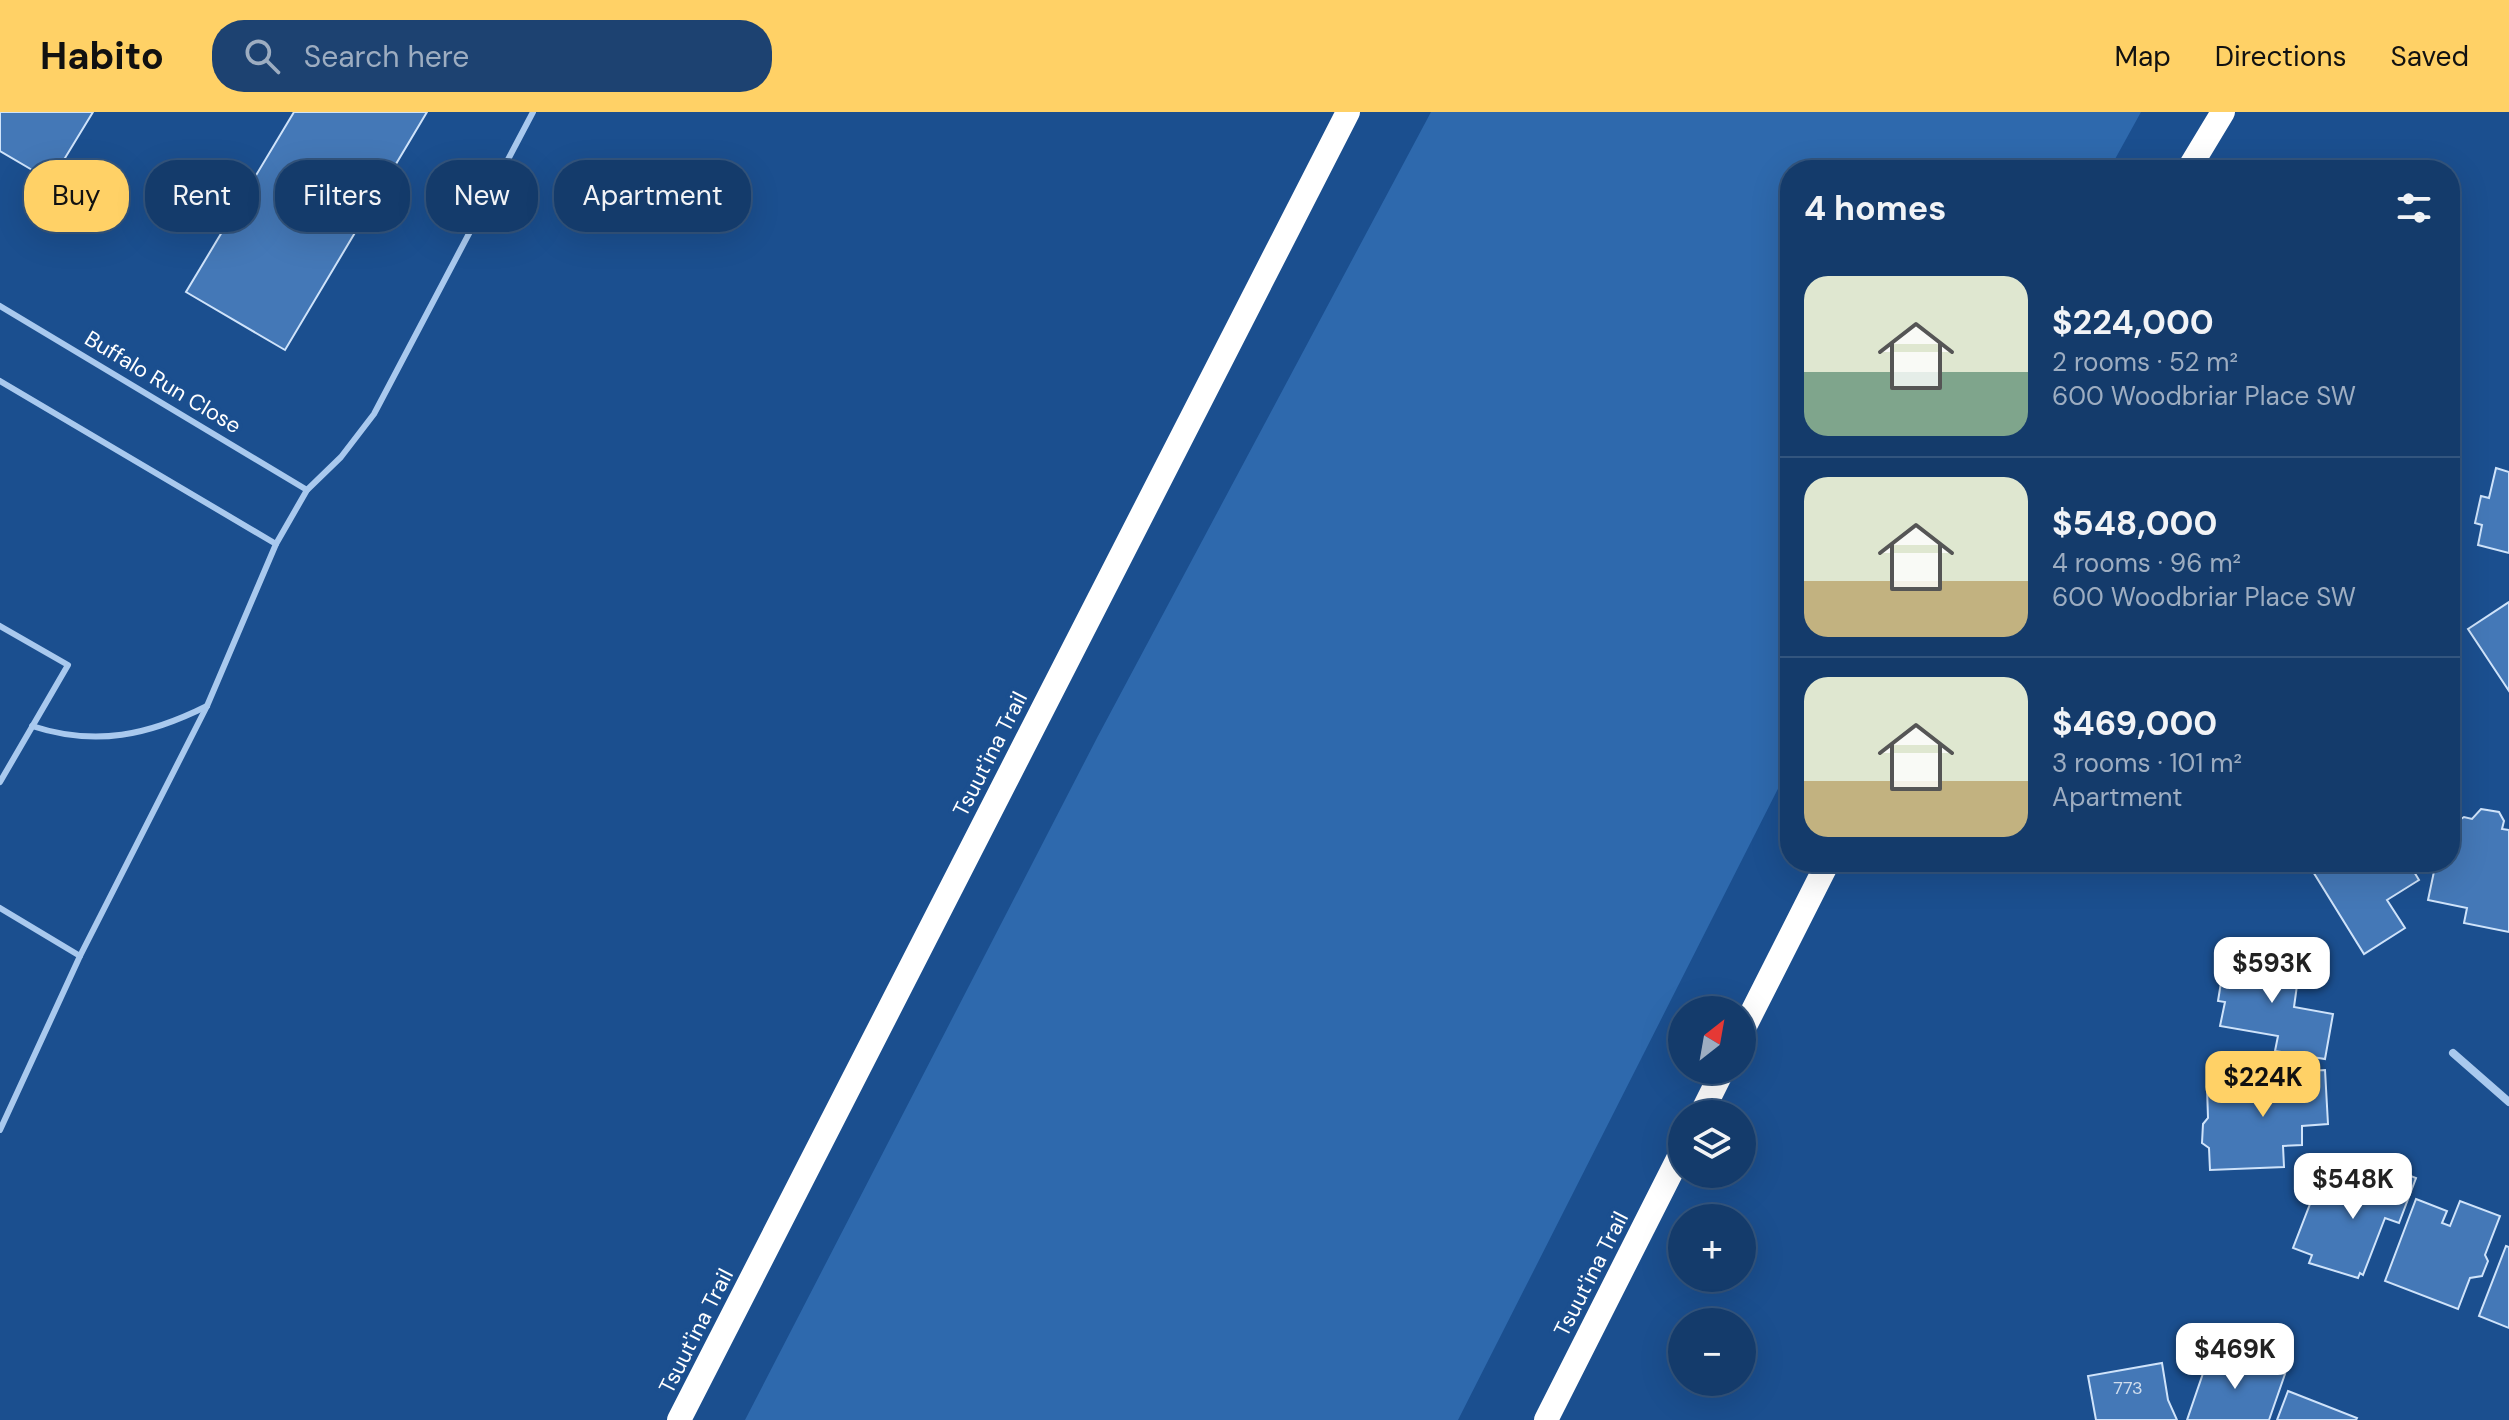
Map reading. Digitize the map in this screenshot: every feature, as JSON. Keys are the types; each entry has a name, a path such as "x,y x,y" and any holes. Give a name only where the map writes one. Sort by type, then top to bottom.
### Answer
{"highway":[{"path":"2194,160 2223,112"},
{"name":"Tsuut'ina Trail","path":"679,1420 1347,113"},
{"path":"1756,1004 1823,872"},
{"name":"Tsuut'ina Trail","path":"1546,1420 1668,1179"}],"street":[{"path":"2453,1053 2509,1102"}],"lane":[{"path":"0,1130 80,956 207,706 276,544 307,490 341,457 374,414 533,112"},
{"name":"Buffalo Run Close","path":"0,306 307,490"},
{"path":"0,381 276,544"},
{"path":"0,626 68,665 0,782"},
{"path":"32,726 70,734 129,737 169,725 207,706"},
{"path":"0,908 80,956"}],"shaded area":[{"path":"1431,112 2141,112 2115,160 1780,160 1780,785 1673,996 1668,996 1668,1006 1458,1420 745,1420 1098,736"}],"building":[{"path":"0,112 93,112 64,160 24,160 24,165 0,151"},
{"path":"294,112 427,112 398,160 275,160 275,232 355,232 285,350 186,292 222,232 259,232 259,170"},
{"path":"2496,468 2509,472 2509,553 2478,545 2482,525 2475,523 2481,496 2489,498"},
{"path":"2509,602 2509,691 2468,629"},
{"path":"2481,809 2499,812 2504,821 2502,829 2509,830 2509,932 2464,923 2467,908 2428,900 2434,872 2460,872 2460,820 2464,817 2472,819"},
{"path":"2313,872 2414,872 2419,880 2387,900 2405,928 2364,954"},
{"path":"2234,952 2300,964 2294,1007 2333,1014 2325,1059 2275,1051 2278,1036 2220,1026 2225,1002 2218,1001 2223,970 2231,971"},
{"path":"2325,1070 2328,1124 2302,1126 2302,1145 2283,1146 2284,1167 2210,1170 2209,1148 2202,1143 2203,1124 2208,1118 2207,1087 2273,1084 2272,1073"},
{"path":"2373,1161 2416,1178 2399,1223 2385,1218 2363,1275 2360,1273 2358,1278 2309,1263 2312,1255 2293,1248 2317,1186 2359,1198"},
{"path":"2416,1199 2447,1211 2442,1223 2450,1226 2460,1201 2500,1216 2485,1255 2488,1261 2482,1276 2470,1278 2458,1309 2385,1281"},
{"path":"2506,1246 2509,1247 2509,1328 2479,1316"},
{"path":"2210,1353 2285,1374 2269,1420 2187,1420"},
{"path":"2162,1363 2168,1400 2177,1420 2096,1420 2088,1376"},
{"path":"2288,1391 2357,1418 2277,1420"}]}
